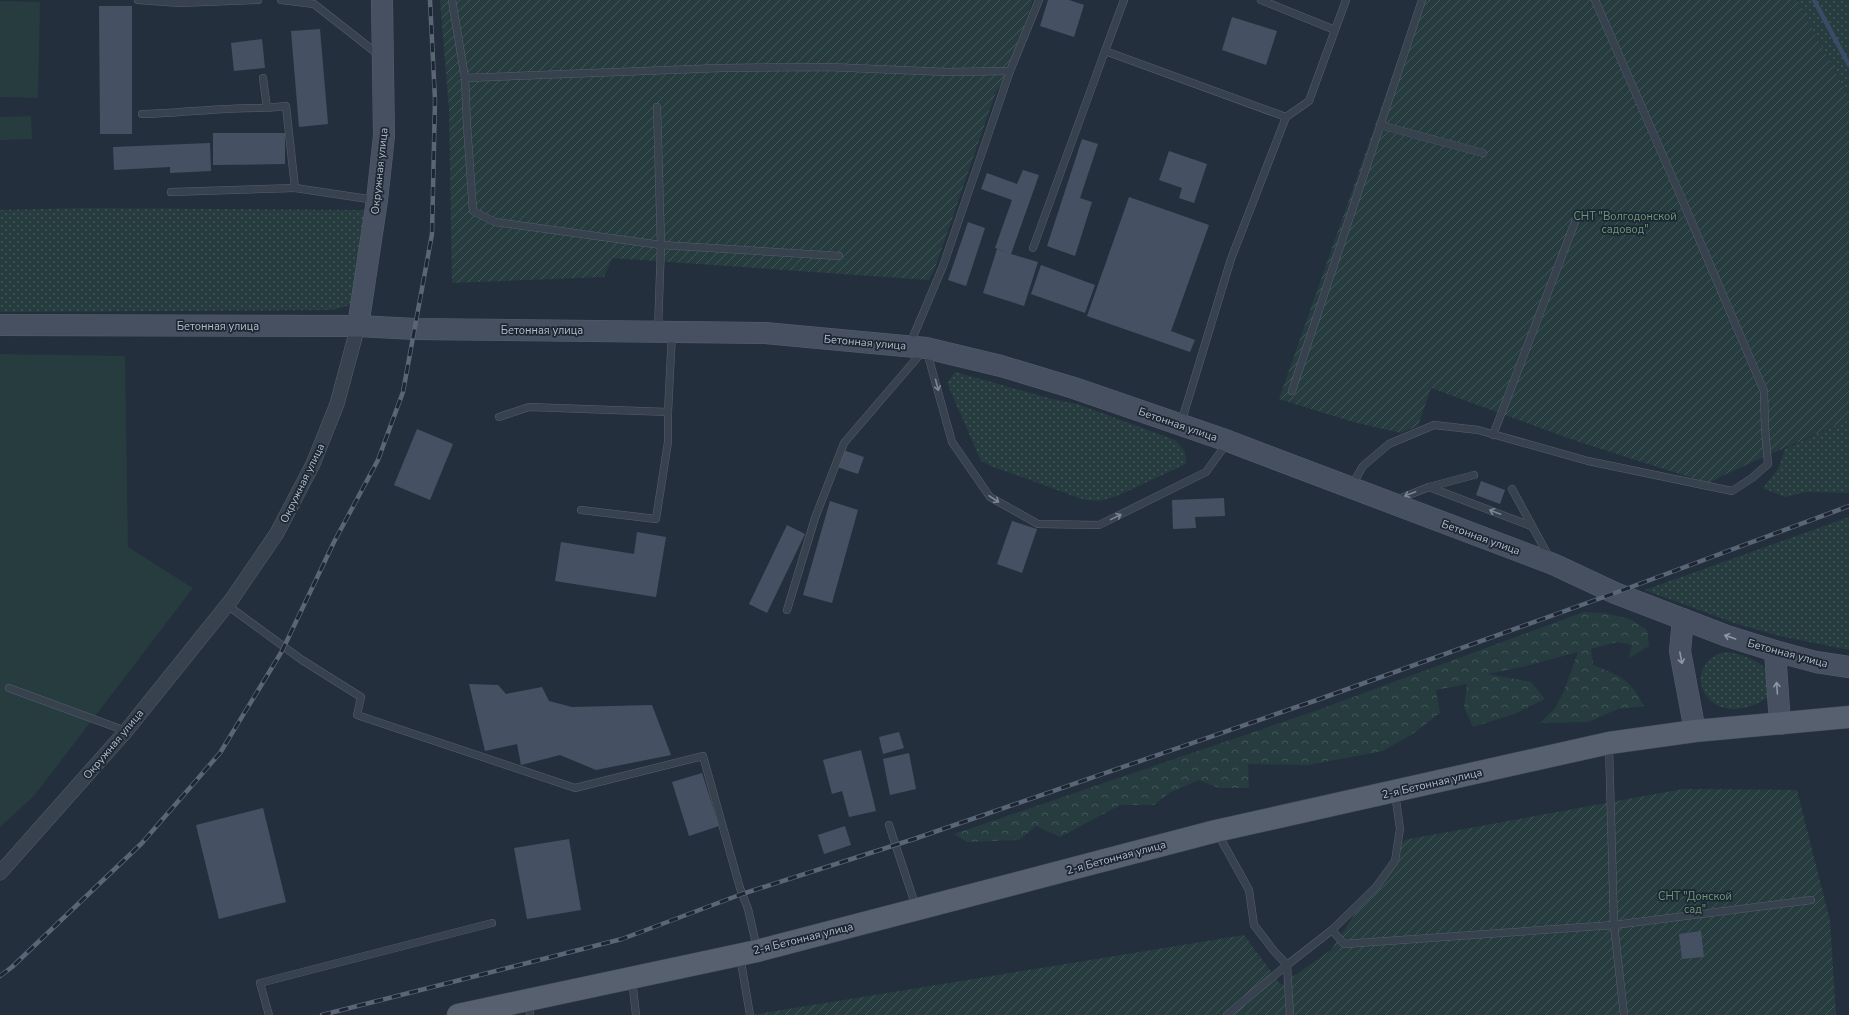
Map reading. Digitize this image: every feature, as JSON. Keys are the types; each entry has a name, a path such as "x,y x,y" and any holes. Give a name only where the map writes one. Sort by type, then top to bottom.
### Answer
{"main road":[{"name":"Окружная улица","path":"358,326 377,200 384,136 382,0"},
{"name":"Бетонная улица","path":"0,325 358,326 415,329 765,333 918,347 1001,366 1074,388 1228,441 1553,564 1615,593 1683,619 1775,651 1816,662 1849,667"},
{"path":"1683,619 1680,651 1695,731"},
{"path":"1775,651 1780,724"},
{"name":"2-я Бетонная улица","path":"458,1015 530,1007 632,978 748,952 1216,831 1609,743 1695,731 1849,718"},
{"name":"2-я Бетонная улица","path":"1780,724 1849,724"}],"street":[{"name":"Окружная улица","path":"0,873 126,731 227,604 277,534 313,464 337,404 358,326"}],"lane":[{"path":"138,0 180,3 258,0"},
{"path":"281,0 314,4 384,59"},
{"path":"452,0 465,78 473,212 494,222 661,245 839,256"},
{"path":"787,610 815,518 844,443 918,347 943,266 1010,71 1039,0"},
{"path":"1033,248 1124,0"},
{"path":"1262,0 1335,30"},
{"path":"1180,425 1231,259 1286,117 1309,101 1346,0"},
{"path":"1292,391 1422,0"},
{"path":"1350,488 1363,466 1389,444 1434,425 1478,430 1588,461 1732,491 1752,478 1768,464 1764,391 1681,197 1594,0"},
{"path":"1105,51 1286,117"},
{"path":"465,78 744,68 828,67 947,72 1010,71"},
{"path":"263,78 267,108"},
{"path":"142,114 286,106 295,188"},
{"path":"581,510 656,519 668,442 657,107"},
{"path":"1380,125 1483,153"},
{"path":"172,192 295,188 377,200"},
{"path":"1493,434 1575,222"},
{"path":"918,347 952,442 990,497 1038,524 1099,525 1206,472 1228,441"},
{"path":"499,417 529,407 668,412"},
{"path":"1389,503 1429,487 1474,474"},
{"path":"1429,487 1532,526"},
{"path":"1512,489 1553,564"},
{"path":"227,604 302,660 361,697 357,716 576,788 703,756 740,888 748,909 750,1015"},
{"path":"10,688 126,731"},
{"path":"1609,743 1614,925 1624,1015"},
{"path":"1227,1015 1332,930 1376,887 1395,861 1400,829 1395,791"},
{"path":"889,825 917,909"},
{"path":"1216,831 1249,890 1254,925 1287,965 1290,1015"},
{"path":"1332,930 1344,944 1614,925 1811,900"},
{"path":"269,1015 260,983 492,923"},
{"path":"632,978 636,1015"}],"green space":[{"path":"440,0 1033,0 1007,77 996,92 935,268 929,280 612,258 604,277 452,283 449,109"},
{"name":"СНТ \"Волгодонской садовод\"","path":"1419,0 1797,0 1849,97 1849,419 1708,483 1579,442 1431,388 1418,426 1401,433 1353,422 1279,399"},
{"path":"1797,0 1849,0 1849,97 1800,6"},
{"path":"0,1 40,2 38,98 0,97"},
{"path":"31,116 32,139 0,140 0,117"},
{"path":"85,208 362,210 367,213 353,301 347,306 332,310 0,312 0,210"},
{"path":"0,354 125,356 128,547 193,588 34,796 0,827"},
{"path":"955,372 1052,399 1077,404 1175,440 1185,451 1186,464 1117,496 1100,501 1085,500 991,466 981,461 947,383"},
{"path":"1849,419 1849,493 1805,492 1785,497 1763,488 1778,469 1785,449"},
{"path":"1849,517 1849,650 1784,637 1737,624 1645,590"},
{"path":"1584,612 1605,613 1630,619 1647,630 1649,646 1629,658 1632,645 1617,642 1591,649 1593,665 1611,672 1628,683 1644,706 1618,709 1588,722 1540,723 1555,708 1564,691 1578,652 1526,666 1488,674 1531,682 1545,699 1514,714 1473,727 1464,707 1467,684 1436,690 1440,713 1414,733 1383,751 1308,765 1248,764 1249,788 1219,788 1199,780 1169,793 1154,805 1120,805 1060,837 1036,826 1019,840 967,842 954,834 1315,711"},
{"path":"1725,652 1747,657 1761,665 1766,670 1770,685 1767,698 1746,707 1728,709 1714,703 1705,694 1701,682 1703,670 1711,659"},
{"name":"СНТ \"Донской сад\"","path":"1683,789 1797,790 1830,921 1836,1015 751,1015 1244,935 1281,985 1331,950 1404,840"}],"building":[{"path":"1048,0 1069,0 1084,5 1074,37 1040,26"},
{"path":"99,6 132,6 132,134 100,134"},
{"path":"1232,17 1277,31 1266,65 1222,50"},
{"path":"320,29 328,124 299,127 291,31"},
{"path":"262,39 265,68 234,71 231,43"},
{"path":"213,133 285,133 285,164 213,165"},
{"path":"1082,139 1098,144 1080,198 1092,202 1075,256 1047,246"},
{"path":"210,143 211,171 170,173 170,167 114,170 113,147"},
{"path":"1169,151 1207,164 1194,203 1179,198 1182,188 1159,180"},
{"path":"1023,170 1039,175 1011,254 1038,262 1024,306 983,293 997,249 1009,253 995,248 1012,200 981,189 987,173 1017,184"},
{"path":"1129,197 1209,225 1171,331 1195,340 1190,352 1087,316"},
{"path":"968,222 985,228 966,286 948,280"},
{"path":"1041,265 1095,285 1085,313 1031,294"},
{"path":"417,429 453,444 430,500 394,485"},
{"path":"843,450 864,457 858,474 837,467"},
{"path":"1481,481 1505,490 1500,504 1476,495"},
{"path":"1224,498 1225,516 1195,517 1196,528 1173,529 1172,500"},
{"path":"830,501 858,510 832,603 803,595"},
{"path":"1012,521 1037,529 1022,573 997,564"},
{"path":"787,525 805,534 767,613 749,604"},
{"path":"637,532 666,537 656,597 555,581 561,542 634,554"},
{"path":"469,684 498,685 506,694 542,687 549,701 572,707 652,705 671,755 596,770 560,755 521,765 517,744 485,751"},
{"path":"899,732 904,748 883,754 879,737"},
{"path":"861,750 876,811 849,817 842,791 832,794 823,760"},
{"path":"909,753 916,789 890,795 883,759"},
{"path":"702,773 719,826 689,836 672,782"},
{"path":"263,808 286,902 219,919 196,825"},
{"path":"845,826 851,845 824,854 818,835"},
{"path":"569,839 581,910 527,919 514,848"},
{"path":"1701,931 1704,957 1682,959 1679,934"}],"waterway":[{"path":"1814,0 1849,65"}],"railway":[{"path":"0,976 12,967 142,843 220,753 282,651 334,542 378,460 403,392 432,234 435,100 430,0"},
{"path":"322,1015 622,939 742,894 914,839 1317,700 1615,593 1849,506"}]}
